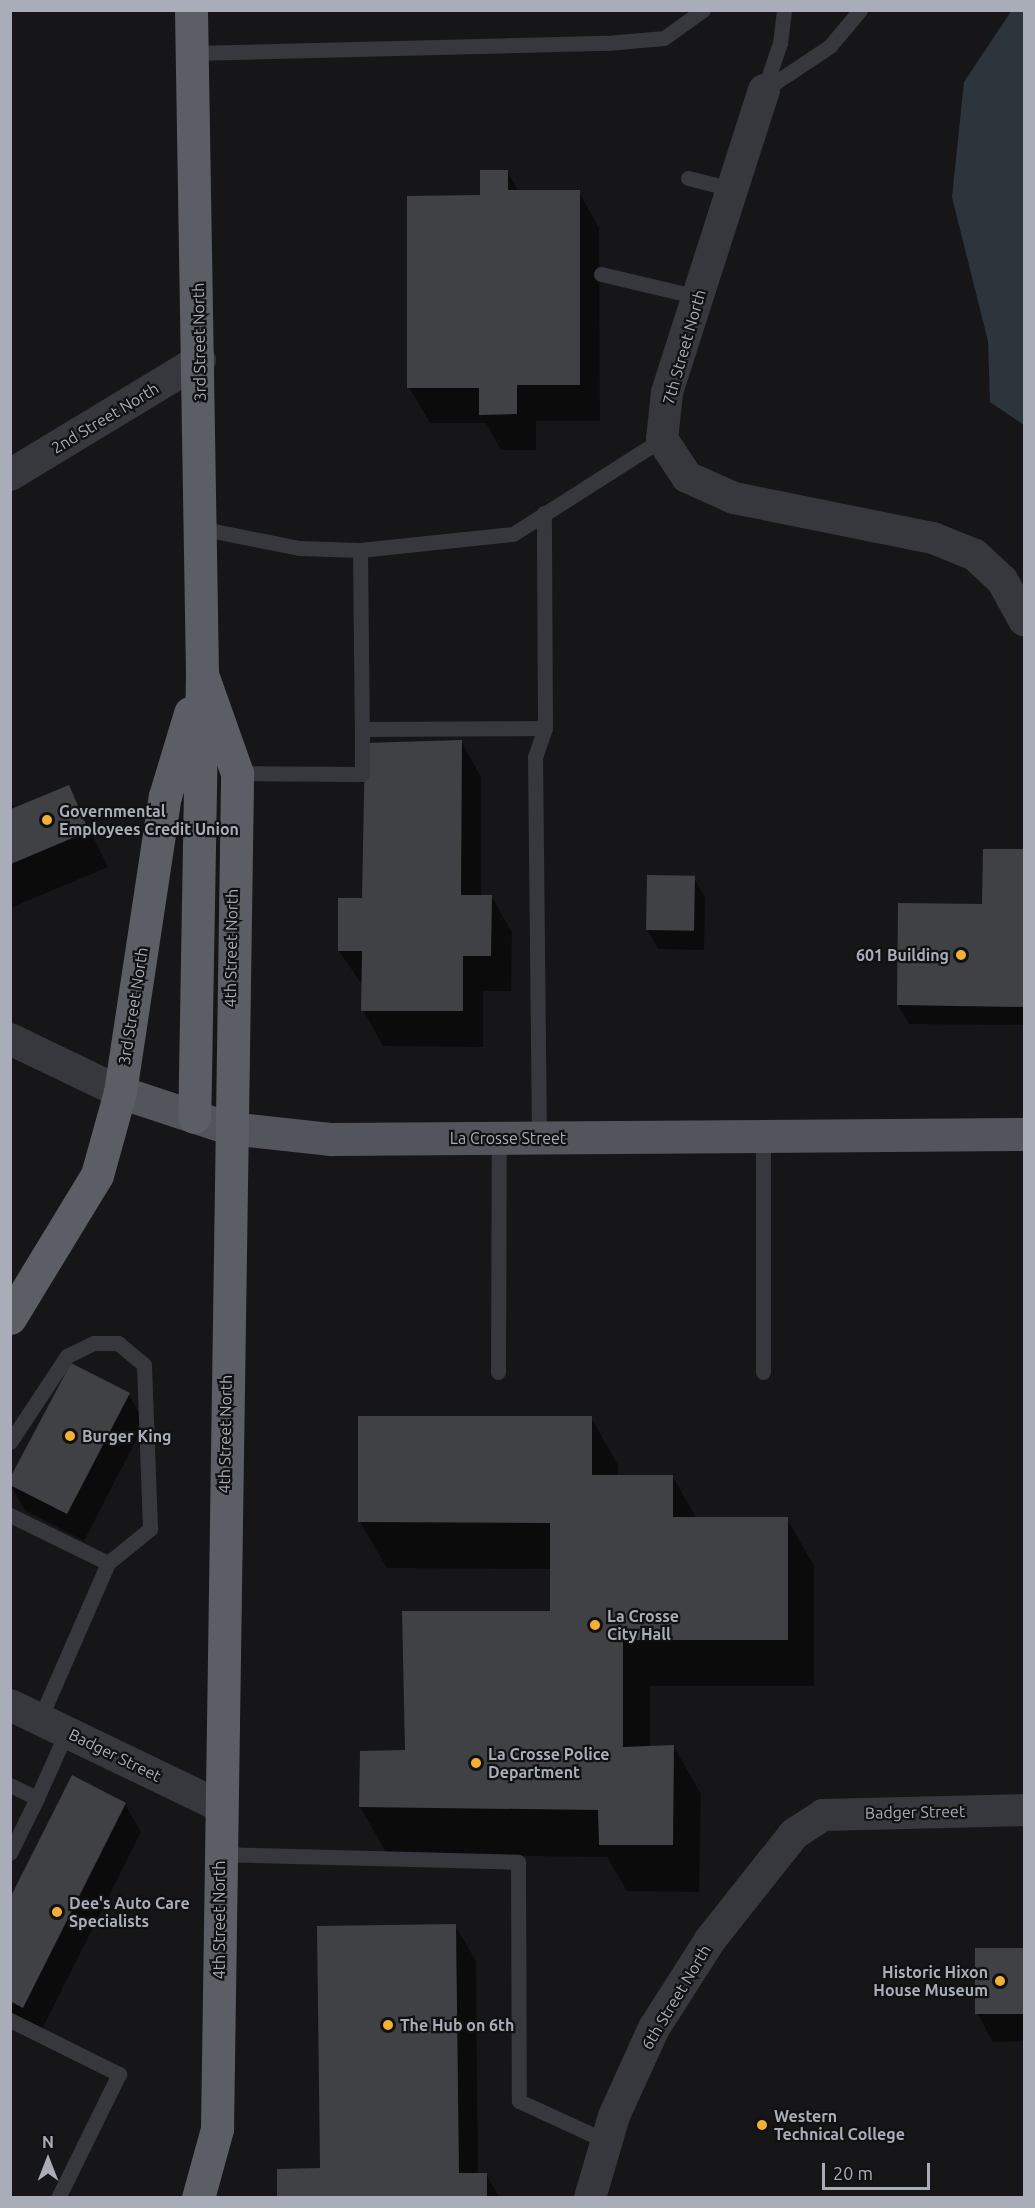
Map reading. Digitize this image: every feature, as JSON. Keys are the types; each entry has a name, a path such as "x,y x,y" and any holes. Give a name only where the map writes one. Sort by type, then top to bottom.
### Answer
{"highway":[{"name":"3rd Street North","path":"191,10 200,360 199,528 202,674 194,1117"},
{"name":"3rd Street North","path":"10,1318 97,1176 120,1092 165,796 202,674"},
{"name":"4th Street North","path":"198,2198 217,2129 229,1128 237,773 202,674"}],"main road":[{"name":"La Crosse Street","path":"120,1092 229,1128 331,1139 1024,1134"}],"street":[{"name":"7th Street North","path":"662,439 667,393 764,90"},
{"name":"2nd Street North","path":"10,475 200,360"},
{"path":"662,439 687,477 734,498 933,538 975,555 1002,580 1024,620"},
{"name":"La Crosse Street","path":"10,1039 120,1092"},
{"name":"Badger Street","path":"10,1705 220,1806"},
{"name":"Badger Street","path":"808,1822 843,1813 1024,1810"},
{"name":"6th Street North","path":"590,2198 606,2141 630,2074 681,1984 710,1940 808,1822"}],"lane":[{"path":"192,53 619,42 664,38 704,10"},
{"path":"764,90 784,10"},
{"path":"764,90 830,46 860,10"},
{"path":"688,178 732,189"},
{"path":"602,274 698,297"},
{"path":"199,528 298,548 360,550 513,534 662,439"},
{"path":"539,1137 535,757 545,728 544,513"},
{"path":"237,773 362,774 360,550"},
{"path":"362,729 545,728"},
{"path":"763,1136 763,1372"},
{"path":"498,1372 499,1137"},
{"path":"10,1442 66,1356 94,1343 118,1343 144,1365 150,1529 108,1563 53,1725 37,1798 10,1853"},
{"path":"10,1515 108,1563"},
{"path":"10,1785 37,1798"},
{"path":"219,1854 518,1862 519,2101 606,2141"},
{"path":"10,2020 118,2074 58,2198"}],"shaded area":[{"path":"1012,10 1024,11 1024,425 990,402 988,341 952,197 964,82"}],"building":[{"path":"480,170 508,170 508,190 580,190 580,385 517,385 517,414 479,415 479,388 407,388 407,196 480,195"},
{"path":"462,740 461,895 492,895 491,956 463,956 463,1011 361,1011 362,951 338,951 338,898 362,898 365,743"},
{"name":"Governmental Employees Credit Union","path":"69,785 89,831 11,864 11,809"},
{"name":"601 Building","path":"983,849 1024,849 1024,1007 897,1005 898,903 982,904"},
{"path":"647,875 695,876 694,931 646,930"},
{"name":"Burger King","path":"71,1363 130,1393 67,1514 10,1485 10,1478"},
{"name":"La Crosse City Hall","path":"358,1416 592,1416 592,1475 673,1475 673,1517 788,1517 788,1640 623,1640 623,1747 674,1745 673,1845 599,1845 598,1810 359,1807 360,1751 405,1750 402,1611 550,1611 550,1523 358,1522"},
{"path":"72,1775 126,1803 23,2008 10,2001 10,1898"},
{"name":"The Hub on 6th","path":"456,1924 459,2173 487,2173 487,2198 277,2198 277,2169 320,2168 317,1926"},
{"name":"Historic Hixon House Museum","path":"975,1948 1024,1948 1024,2014 975,2014"}],"place":[{"name":"Governmental Employees Credit Union","path":"47,820"},
{"name":"601 Building","path":"961,955"},
{"name":"Burger King","path":"70,1436"},
{"name":"La Crosse City Hall","path":"595,1625"},
{"name":"La Crosse Police Department","path":"476,1763"},
{"name":"Dee's Auto Care Specialists","path":"57,1912"},
{"name":"Historic Hixon House Museum","path":"1000,1981"},
{"name":"The Hub on 6th","path":"388,2025"},
{"name":"Western Technical College","path":"762,2125"}]}
